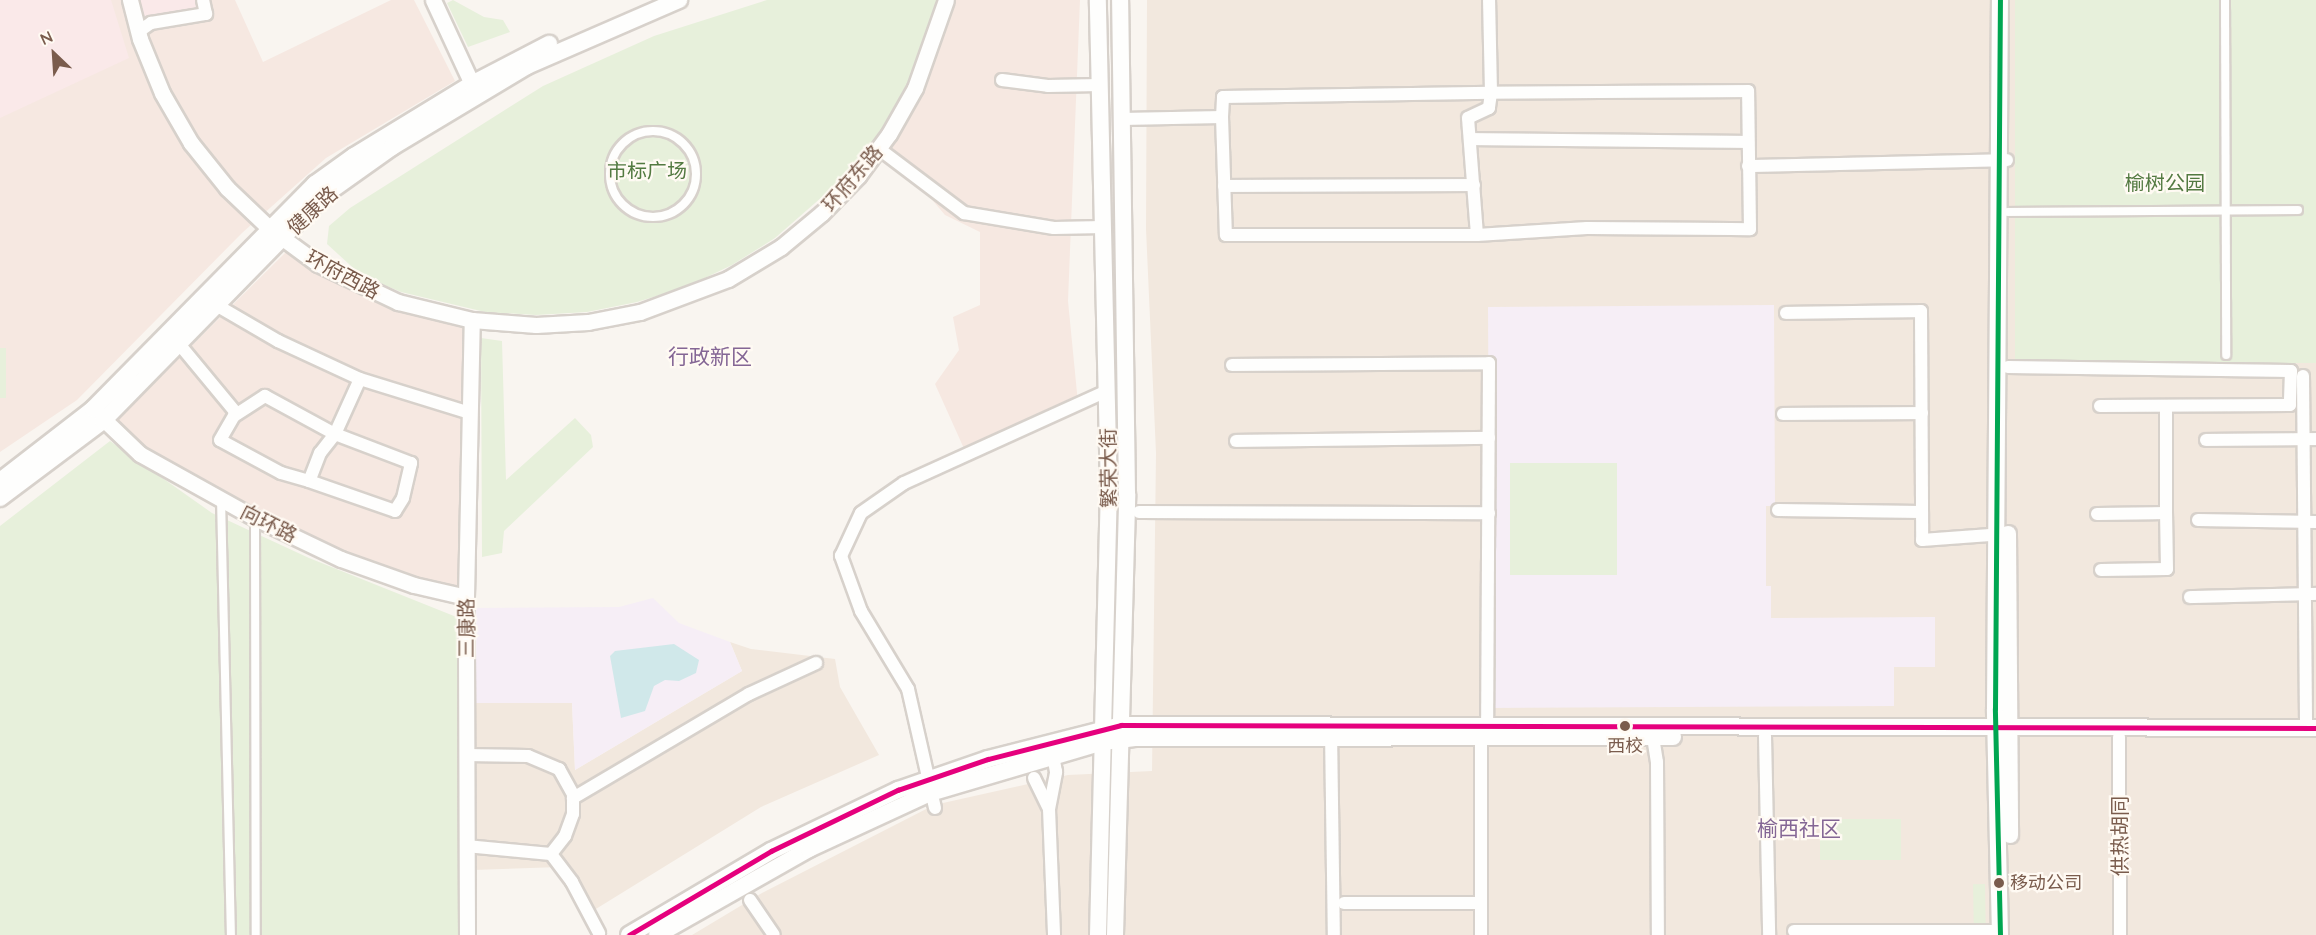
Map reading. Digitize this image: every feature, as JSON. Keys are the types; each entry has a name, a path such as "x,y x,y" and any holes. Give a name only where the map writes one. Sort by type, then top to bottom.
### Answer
{"main road":[{"name":"健康路","path":"0,498 98,415 275,233 315,184 354,156 521,56 655,0"},
{"name":"健康路","path":"275,233 392,147 483,90 527,66 679,0"},
{"name":"繁荣大街","path":"1098,0 1109,494 1098,935"},
{"name":"繁荣大街","path":"1115,935 1126,494 1120,0"},
{"path":"2000,0 2003,934"},
{"path":"2003,534 2008,367 2008,212 2002,160 2007,0"},
{"name":"健康路","path":"0,481 98,415"},
{"path":"629,935 771,851 931,793 1103,735 1120,732 1331,731 1653,738 2003,732 2119,737 2313,732"},
{"path":"1485,734 2313,732"},
{"path":"657,935 809,849 931,793 1053,755 1103,735"}],"street":[{"name":"环府西路","path":"130,0 138,32 162,93 191,143 227,188 275,233 318,264 380,295 472,320 536,325 588,322 640,312 690,296"},
{"path":"138,32 151,23 206,14 203,0"},
{"path":"432,0 472,84"},
{"name":"环府东路","path":"690,296 737,274 781,247 822,213 878,148 915,88 946,0"},
{"path":"1477,235 1468,118 1489,108 1491,93 1489,0"},
{"path":"2225,0 2226,355"},
{"path":"1002,80 1048,86 1100,85"},
{"path":"1748,91 1750,228 1587,228 1477,235 1226,235 1222,117 1223,97 1748,91"},
{"path":"1122,119 1222,117"},
{"path":"646,132 664,132 685,145 692,156 696,182 687,200 672,212 646,217 628,209 615,194 610,169 613,157 629,138 646,132"},
{"path":"1471,139 1747,142"},
{"path":"878,148 964,213 1054,228 1103,227"},
{"path":"1748,166 2002,160"},
{"path":"1224,186 1474,184"},
{"path":"2008,212 2298,210"},
{"path":"209,301 278,341 360,379 470,413"},
{"path":"1786,313 1921,311 1922,540 2003,534"},
{"name":"三康路","path":"467,935 466,597 472,320"},
{"path":"174,337 237,414"},
{"path":"1232,365 1488,363 1489,513 1481,935"},
{"path":"2008,367 2291,371 2290,405 2100,406"},
{"path":"2303,376 2310,439 2313,732"},
{"path":"309,482 320,453 334,434 360,379"},
{"path":"931,793 908,689 861,611 841,556 861,513 904,483 1107,391"},
{"path":"265,396 334,434 411,463 403,498 395,512 281,473 220,440 237,414 265,396"},
{"path":"2101,570 2167,569 2166,407"},
{"path":"1783,414 1922,413"},
{"name":"向环路","path":"98,415 140,454 255,518 341,559 414,585 466,597"},
{"path":"1236,441 1489,438"},
{"path":"2206,440 2310,439"},
{"path":"220,498 231,935"},
{"path":"1778,510 1921,512"},
{"path":"1139,512 1489,513"},
{"path":"2097,514 2166,513"},
{"path":"255,518 256,935"},
{"path":"2198,520 2310,522"},
{"path":"2190,597 2310,594"},
{"path":"573,798 739,700 816,663"},
{"path":"1331,731 1334,935"},
{"path":"1765,736 1769,935"},
{"name":"供热胡同","path":"2119,737 2120,935"},
{"path":"1653,738 1657,762 1658,935"},
{"path":"466,755 528,756 559,769 573,798 573,814 565,836 551,854"},
{"path":"1053,755 1056,772 1049,809 1054,935"},
{"path":"1034,778 1049,809"},
{"path":"466,846 551,854 572,882 599,933"},
{"path":"750,900 774,935"},
{"path":"1344,903 1480,903"},
{"path":"1794,931 2003,934"}],"shaded area":[{"path":"0,0 235,0 263,62 391,0 414,0 455,81 326,158 242,233 77,400 0,452"},
{"path":"0,0 111,0 129,58 0,118"},
{"path":"130,0 203,0 206,14 138,32"},
{"path":"951,0 1080,0 1068,301 1078,403 966,453 935,384 959,350 953,317 980,305 980,232 945,215 889,149 932,70"},
{"path":"1147,0 2316,0 2316,935 692,935 762,893 934,805 1068,775 1152,771 1156,453 1146,229"},
{"path":"292,246 380,295 472,320 466,597 429,589 255,518 110,427"},
{"path":"1774,305 1775,506 1766,506 1766,586 1771,586 1771,618 1935,617 1935,667 1894,667 1894,706 1490,708 1488,307"},
{"path":"653,598 679,623 730,642 742,671 575,770 572,703 472,703 474,608 619,607"},
{"path":"730,642 751,649 835,659 840,687 879,755 761,807 591,912 560,867 473,870 472,703 572,703 575,770 742,671"}],"green space":[{"path":"453,0 484,17 503,20 510,32 468,47 447,3"},
{"name":"市标广场","path":"767,0 945,0 941,16 878,148 775,238 732,265 686,287 637,302 587,312 536,315 485,312 401,292 361,275 327,244 329,226 350,208 543,86 654,36"},
{"name":"榆树公园","path":"2015,0 2316,0 2316,363 2015,363"},
{"path":"481,338 502,341 506,480 575,418 591,435 593,447 504,531 502,553 482,557"},
{"path":"0,348 6,348 6,398 0,398"},
{"path":"110,441 212,513 309,558 459,618 459,935 0,935 0,526"},
{"path":"1510,463 1617,463 1617,575 1510,575"},
{"path":"1820,819 1901,819 1901,860 1820,860"},
{"path":"1973,884 1985,884 1986,927 1974,927"}],"water":[{"path":"674,644 699,660 696,673 679,681 665,680 654,686 645,711 621,718 610,656 615,651"}],"transit line":[{"path":"2000,0 1995,709 2000,935"},
{"path":"629,935 771,851 898,790 988,759 1121,725 2316,728"}],"place":[{"name":"西校","path":"1625,726"},
{"name":"移动公司","path":"1999,883"}],"district":[{"name":"行政新区","path":"710,356"},
{"name":"榆西社区","path":"1799,828"}]}
